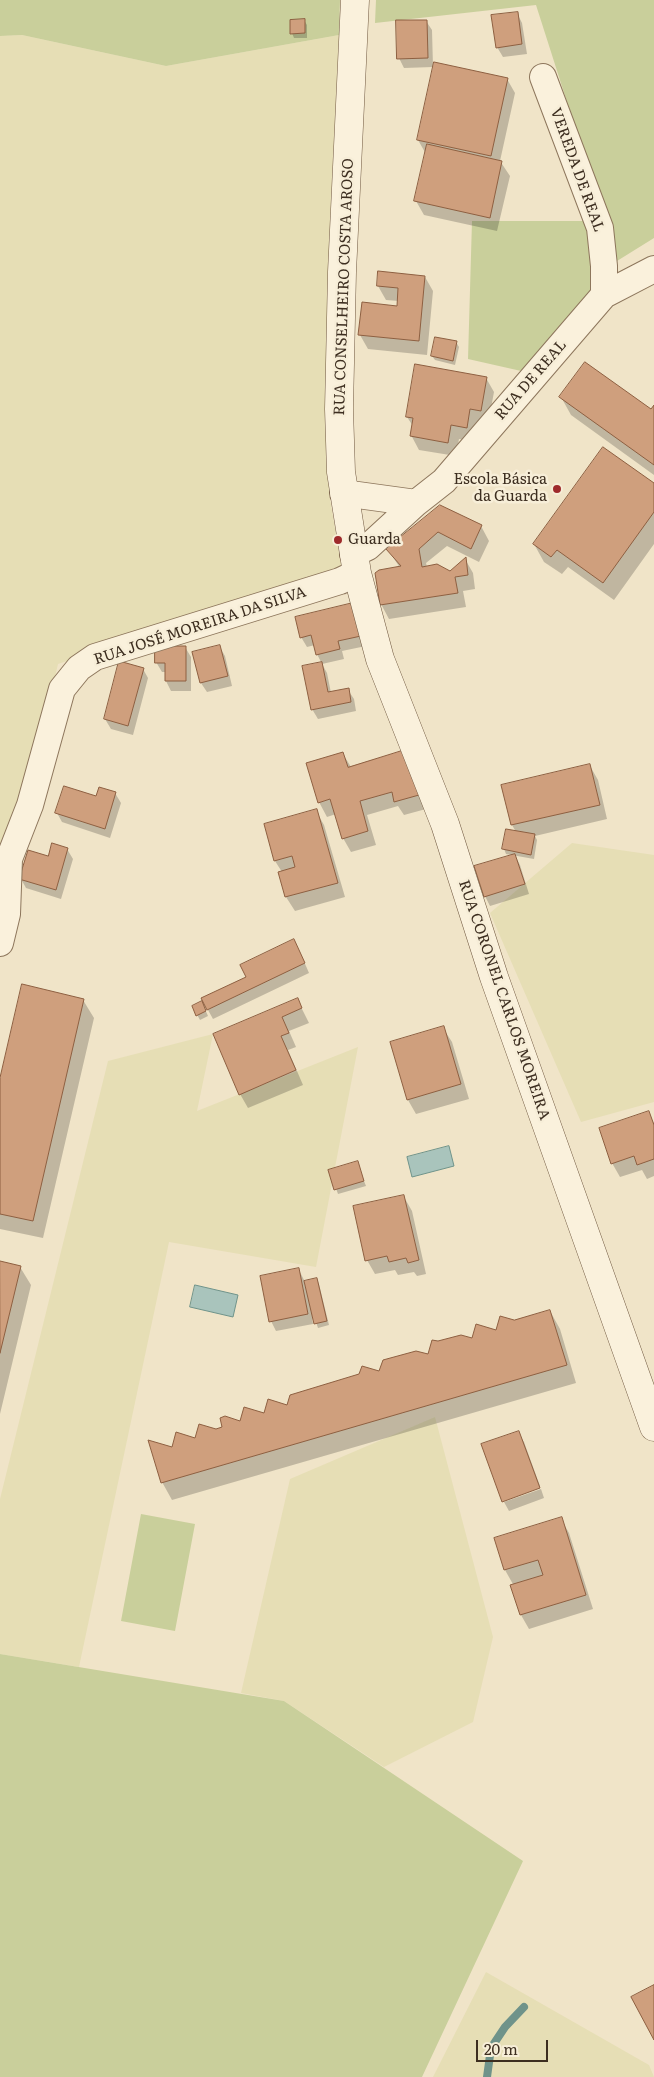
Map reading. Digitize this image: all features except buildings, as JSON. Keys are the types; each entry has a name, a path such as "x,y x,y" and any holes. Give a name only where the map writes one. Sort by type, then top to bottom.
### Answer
{"main road":[{"name":"RUA CONSELHEIRO COSTA AROSO","path":"355,0 342,282 339,409 340,472 355,564"},
{"name":"RUA CORONEL CARLOS MOREIRA","path":"355,564 380,659 445,824 494,977 654,1427"}],"street":[{"name":"VEREDA DE REAL","path":"543,77 600,228 604,266 604,295"},
{"name":"RUA DE REAL","path":"355,564 368,547 416,503 444,481 604,295 654,269"},
{"path":"343,493 416,503"},
{"name":"RUA JOSÉ MOREIRA DA SILVA","path":"0,943 7,914 5,863 30,805 62,689 79,668 95,657 340,581 355,564"}],"shaded area":[{"path":"22,35 166,66 339,35 330,219 326,428 330,499 342,570 58,664 39,746 0,851 0,36"},
{"path":"572,843 654,855 654,1102 581,1122 490,913"},
{"path":"213,1034 197,1111 358,1047 316,1267 169,1242 79,1667 0,1654 0,1499 108,1061"},
{"path":"435,1417 493,1637 473,1722 384,1767 284,1701 241,1693 290,1479"},
{"path":"486,1972 649,2065 654,2077 433,2077"}],"green space":[{"path":"0,0 340,0 339,35 166,66 22,35 0,36"},
{"path":"376,0 654,0 654,238 617,261 530,373 468,359 472,221 605,221 536,5 375,23"},
{"path":"141,1514 195,1524 175,1631 121,1621"},
{"path":"0,1654 284,1701 523,1861 422,2077 0,2077"}],"water":[{"path":"449,1146 454,1166 412,1177 407,1157"},
{"path":"195,1285 238,1295 233,1317 190,1307"}],"waterway":[{"path":"487,2077 491,2048 505,2027 524,2007"}],"place":[{"name":"Escola Básica da Guarda","path":"557,489"},
{"name":"Guarda","path":"338,540"}]}
